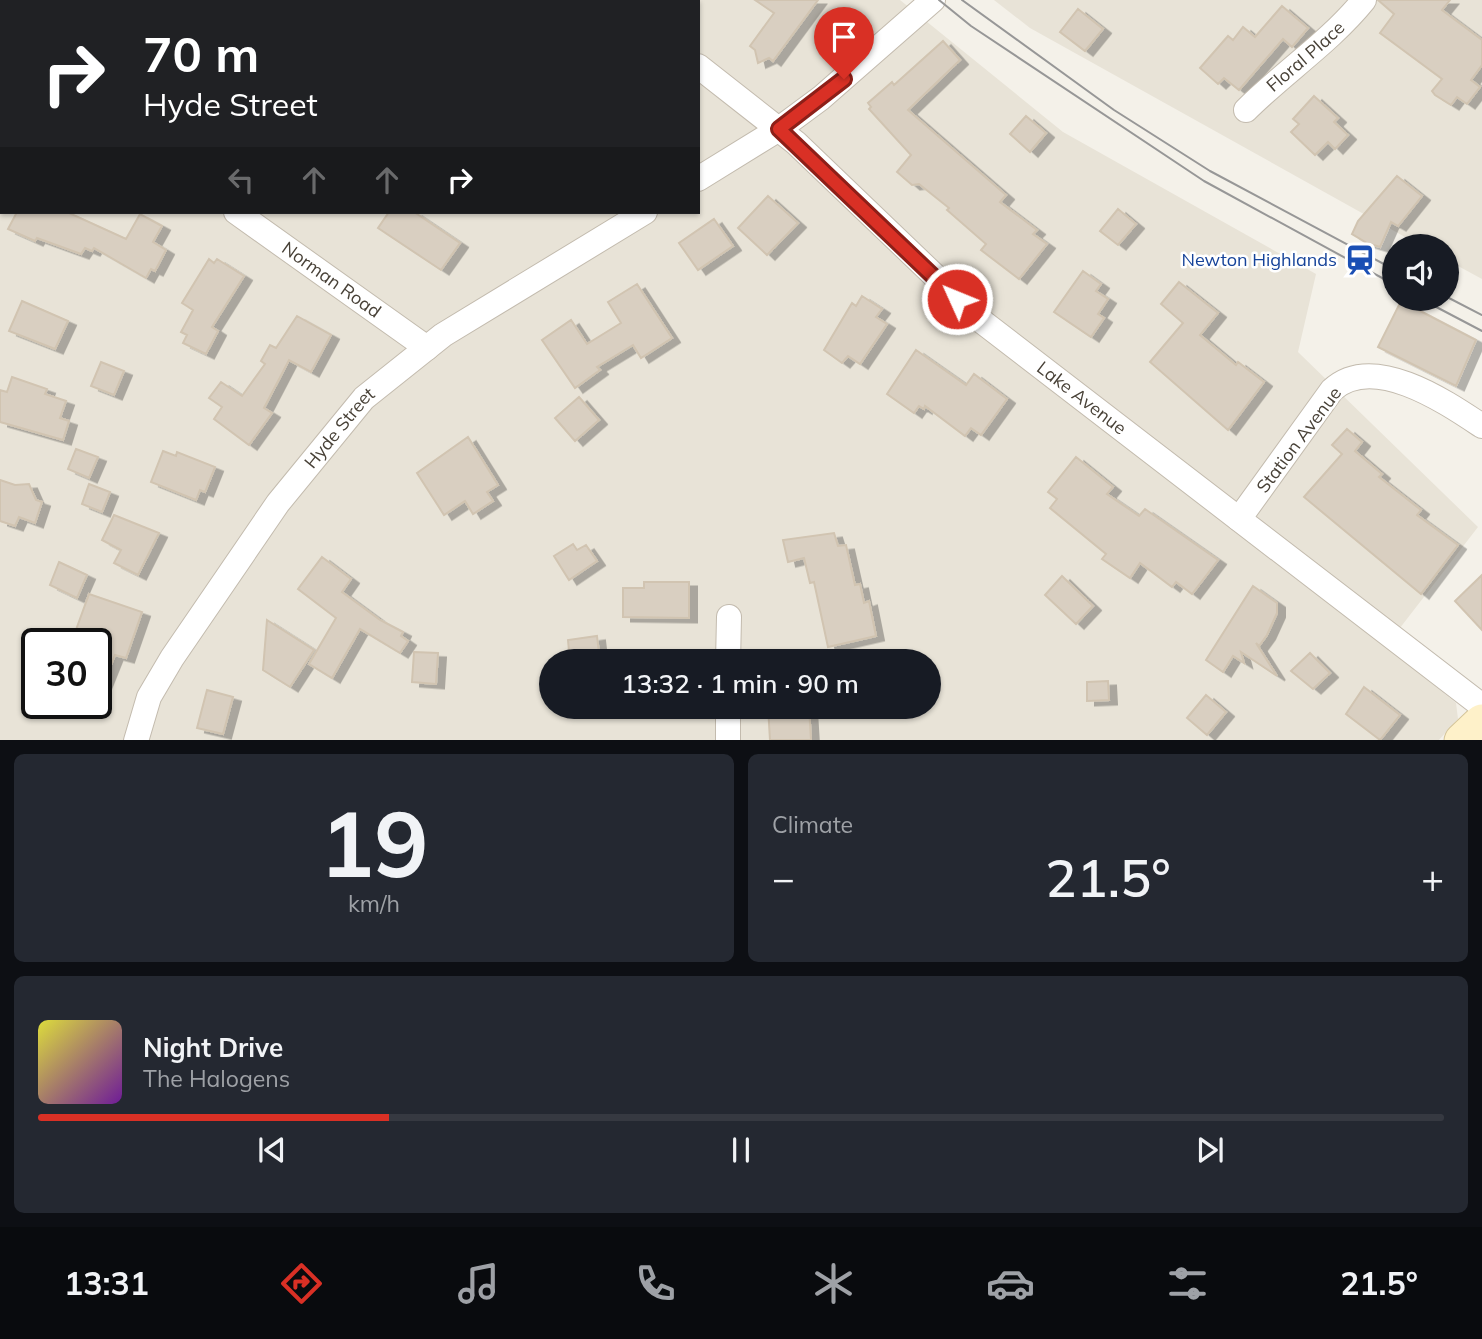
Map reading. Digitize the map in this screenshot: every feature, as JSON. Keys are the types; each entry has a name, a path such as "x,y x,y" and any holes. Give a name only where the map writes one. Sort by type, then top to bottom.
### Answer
{"main road":[{"path":"1462,740 1482,722"}],"street":[{"name":"Floral Place","path":"1246,110 1281,76 1342,27 1364,0"},
{"path":"700,178 779,129 829,92 929,3"},
{"name":"Lake Avenue","path":"700,68 779,129 984,323 1482,706"},
{"name":"Norman Road","path":"239,214 427,348"},
{"name":"Hyde Street","path":"136,740 149,697 172,658 278,503 364,398 427,348 483,310 642,214"},
{"name":"Station Avenue","path":"1239,519 1332,390 1348,380 1367,375 1413,386 1482,426"},
{"path":"728,649 729,617"},
{"path":"728,719 728,740"}],"shaded area":[{"path":"700,0 900,0 1063,132 1316,274 1298,352 1478,527 1386,646 1456,703 1458,719 1439,740 0,740 0,214 700,214"},
{"path":"994,0 1482,0 1482,279 1459,267 1459,234 1400,234 1030,28"}],"building":[{"path":"755,0 818,0 773,61 769,58 758,63 755,50 750,46 774,13"},
{"path":"1378,0 1450,0 1442,10 1482,40 1482,65 1471,80 1480,87 1467,104 1457,97 1451,105 1435,95 1432,91 1442,79 1380,33 1394,14"},
{"path":"1282,6 1308,28 1292,47 1283,39 1239,90 1224,78 1218,84 1200,68 1228,36 1233,40 1243,27 1255,37"},
{"path":"1078,9 1103,29 1085,51 1060,32"},
{"path":"943,41 960,60 908,110 1006,195 1000,202 1037,230 1033,234 1047,244 1019,279 981,250 986,244 947,210 949,208 919,184 912,185 897,172 911,155 869,109 871,107 868,103 892,82 894,85"},
{"path":"1314,96 1338,118 1334,122 1348,135 1335,149 1328,142 1315,155 1291,132 1299,124 1293,119"},
{"path":"1026,116 1046,133 1030,152 1010,134"},
{"path":"1397,176 1422,196 1398,226 1391,222 1386,234 1382,234 1380,247 1352,234 1358,221"},
{"path":"768,196 798,223 767,255 738,228"},
{"path":"1118,209 1136,224 1118,245 1100,231"},
{"path":"16,214 71,214 126,239 140,214 162,226 153,242 166,250 155,271 151,269 146,278 94,248 92,251 85,248 81,254 37,238 35,241 8,229"},
{"path":"388,214 417,214 460,243 441,270 378,228"},
{"path":"714,219 733,246 698,270 679,243"},
{"path":"209,259 214,263 217,259 244,276 212,327 218,331 206,354 183,343 187,335 181,332 193,310 182,303"},
{"path":"1083,271 1101,284 1096,291 1108,299 1098,314 1104,318 1091,337 1054,312"},
{"path":"1179,282 1218,313 1200,335 1236,365 1238,362 1264,382 1228,430 1150,362 1183,323 1161,304"},
{"path":"637,284 672,338 641,358 633,345 597,367 600,370 575,388 542,340 571,320 587,344 621,323 608,302"},
{"path":"862,296 882,309 876,317 887,324 860,364 848,356 842,363 824,350 852,303 856,306"},
{"path":"22,301 68,321 55,349 9,331"},
{"path":"1396,311 1420,311 1476,340 1456,386 1378,347"},
{"path":"297,316 331,335 311,372 289,360 264,408 272,413 249,445 214,419 222,407 209,398 221,382 242,396 265,364 261,361 270,345 276,348"},
{"path":"916,350 966,385 974,374 1007,399 981,435 971,428 965,436 925,406 924,409 919,406 914,413 887,394"},
{"path":"101,362 124,371 114,395 91,386"},
{"path":"12,377 47,389 45,394 66,401 60,418 69,421 63,440 0,422 0,390 7,392"},
{"path":"579,397 599,420 575,441 555,418"},
{"path":"1347,429 1362,442 1355,451 1382,474 1379,477 1421,510 1417,515 1458,545 1421,594 1304,497 1342,454 1332,445"},
{"path":"468,437 498,485 487,492 493,501 473,514 465,501 444,515 417,473"},
{"path":"76,449 98,457 89,478 68,469"},
{"path":"163,451 176,456 177,452 215,467 205,492 200,490 196,500 151,482"},
{"path":"1076,457 1113,487 1107,494 1139,516 1145,509 1218,560 1192,594 1176,582 1172,587 1140,563 1130,578 1102,559 1106,554 1050,508 1057,499 1048,492"},
{"path":"0,480 15,485 29,484 36,500 42,502 35,523 19,517 15,526 0,521"},
{"path":"89,484 110,492 102,512 82,504"},
{"path":"114,515 159,533 138,575 114,563 121,550 102,540"},
{"path":"834,533 838,546 846,545 855,585 860,584 864,603 869,601 876,636 828,647 814,582 810,583 804,558 788,562 783,540"},
{"path":"573,544 577,550 586,545 597,561 569,580 554,556"},
{"path":"322,557 351,579 342,592 380,620 403,632 401,636 408,641 400,653 360,629 332,678 309,664 336,618 298,589"},
{"path":"59,562 87,575 77,598 50,585"},
{"path":"1482,575 1482,630 1455,601"},
{"path":"1062,576 1093,606 1076,624 1045,595"},
{"path":"644,582 689,582 689,618 623,617 623,588 644,588"},
{"path":"1253,586 1277,603 1277,613 1267,635 1259,646 1256,643 1277,676 1241,652 1244,663 1233,656 1223,672 1206,660"},
{"path":"89,594 142,612 126,658 115,655 112,662 112,628 77,628"},
{"path":"267,620 314,650 290,687 263,670"},
{"path":"597,636 598,649 569,649 568,640"},
{"path":"414,652 438,653 436,684 412,682"},
{"path":"1310,653 1330,673 1313,689 1291,671"},
{"path":"1108,681 1109,700 1087,701 1087,682"},
{"path":"1364,687 1400,715 1380,740 1346,714"},
{"path":"207,690 233,697 223,734 197,728"},
{"path":"1206,695 1226,712 1207,735 1187,718"},
{"path":"769,719 810,719 811,740 770,740"}],"tram line":[{"path":"939,0 971,26 1204,181 1382,278"},
{"path":"962,0 1114,110 1210,171 1382,263"},
{"path":"1459,303 1482,315"},
{"path":"1444,311 1482,331"}],"place":[{"name":"Newton Highlands","path":"1360,260"}],"route":[{"path":"844,79 779,129 957,299"}]}
